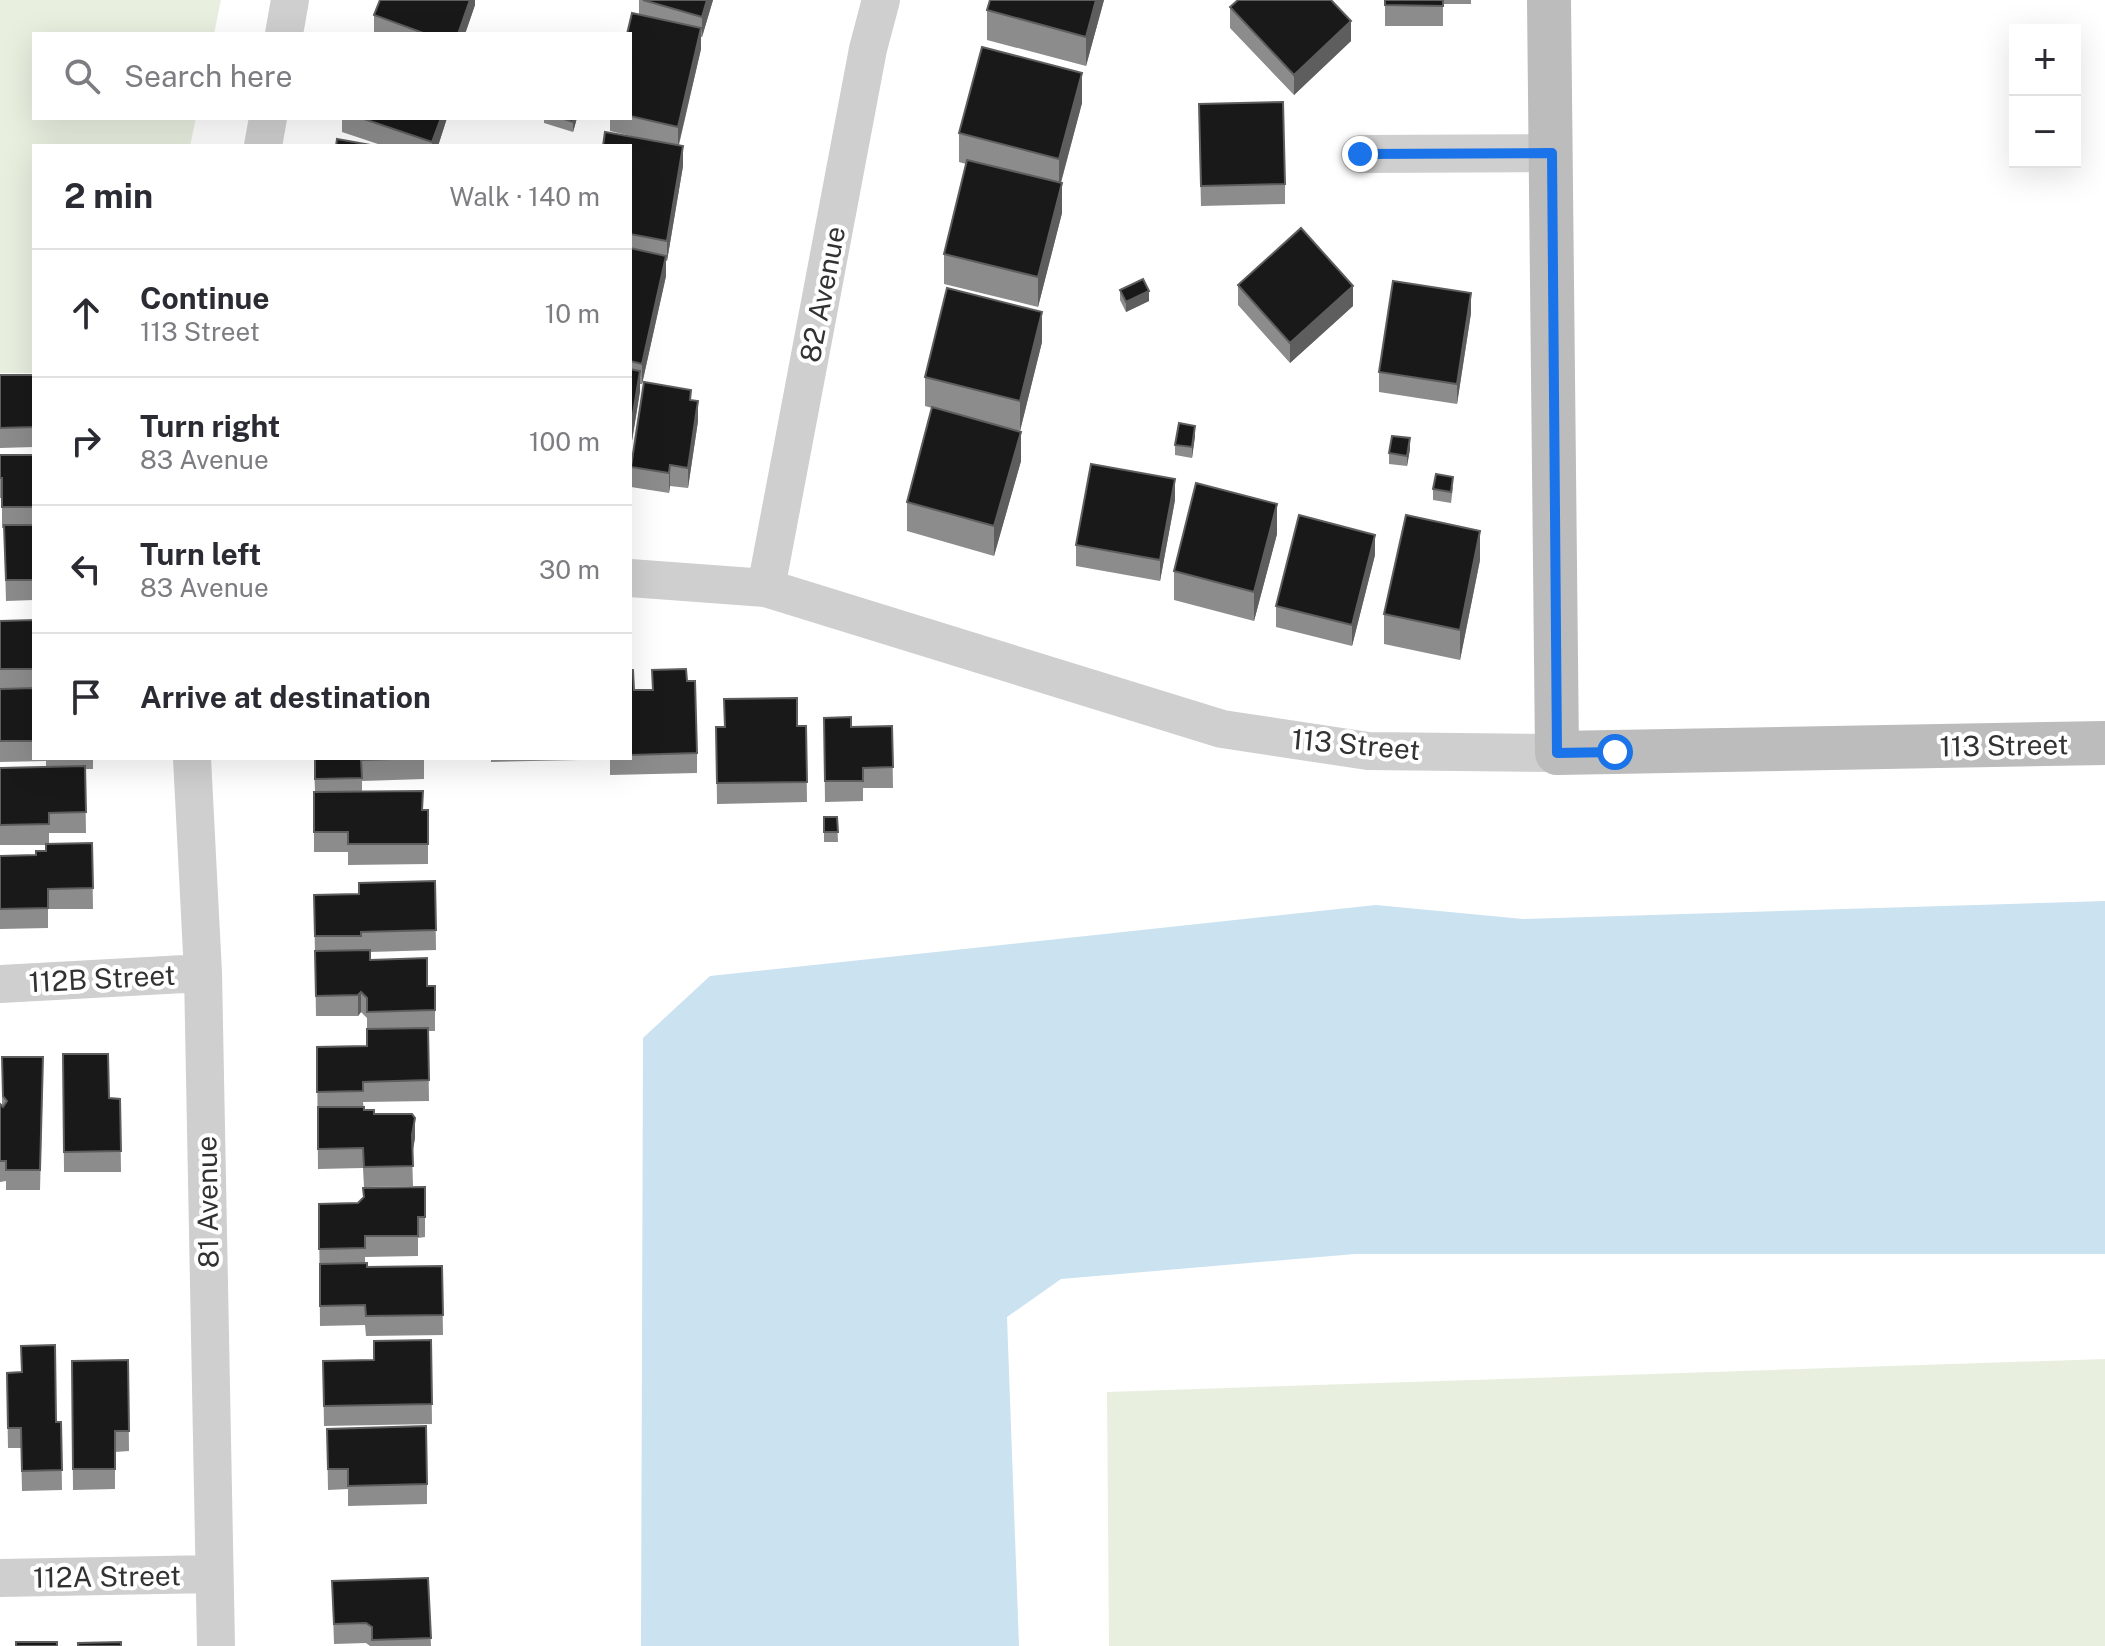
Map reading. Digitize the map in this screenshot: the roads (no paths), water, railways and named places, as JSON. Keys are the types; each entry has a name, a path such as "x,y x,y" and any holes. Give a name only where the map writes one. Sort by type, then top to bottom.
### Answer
{"street":[{"path":"284,32 290,0"},
{"name":"82 Avenue","path":"766,588 881,0"},
{"path":"1549,0 1557,753"},
{"path":"263,144 268,120"},
{"path":"1360,154 1552,153"},
{"name":"113 Street","path":"632,578 766,588 1222,729 1368,751 1557,753 2105,743"},
{"name":"81 Avenue","path":"192,760 203,973 216,1646"},
{"name":"112B Street","path":"0,984 203,973"},
{"name":"112A Street","path":"0,1578 214,1574"}],"water":[{"path":"2105,901 2105,1254 1355,1254 1061,1279 1007,1317 1019,1646 641,1646 643,1038 710,976 1376,905 1523,919"}]}
